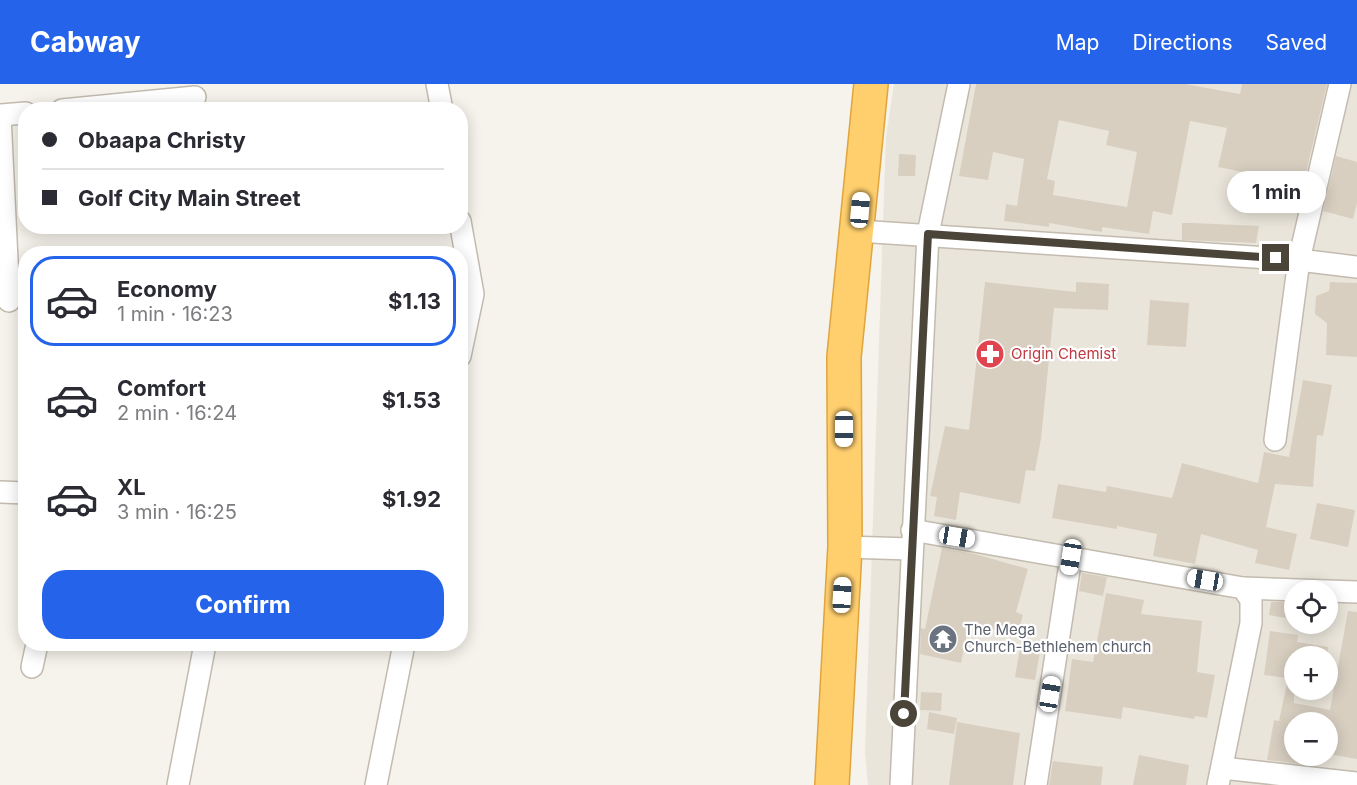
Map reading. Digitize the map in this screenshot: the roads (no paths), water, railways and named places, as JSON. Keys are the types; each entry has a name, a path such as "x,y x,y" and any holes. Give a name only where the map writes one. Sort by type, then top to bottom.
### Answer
{"highway":[{"path":"832,785 844,547 844,357 871,84"}],"street":[{"path":"437,84 440,102"},
{"path":"901,785 928,234 959,84"},
{"path":"1275,440 1299,260 1340,84"},
{"path":"151,102 195,98"},
{"path":"12,301 0,115 18,114"},
{"path":"858,231 1299,260 1357,267"},
{"path":"468,266 473,294 468,318"},
{"path":"0,492 18,493"},
{"path":"844,547 912,539 1071,557 1243,588 1357,592"},
{"path":"1036,785 1071,557"},
{"path":"1243,588 1251,600 1251,623 1220,776 1357,783"},
{"path":"32,667 35,651"},
{"path":"178,785 204,651"},
{"path":"376,785 403,651"}],"place":[{"name":"Origin Chemist","path":"990,354"},
{"name":"The Mega Church-Bethlehem church","path":"943,639"}]}
